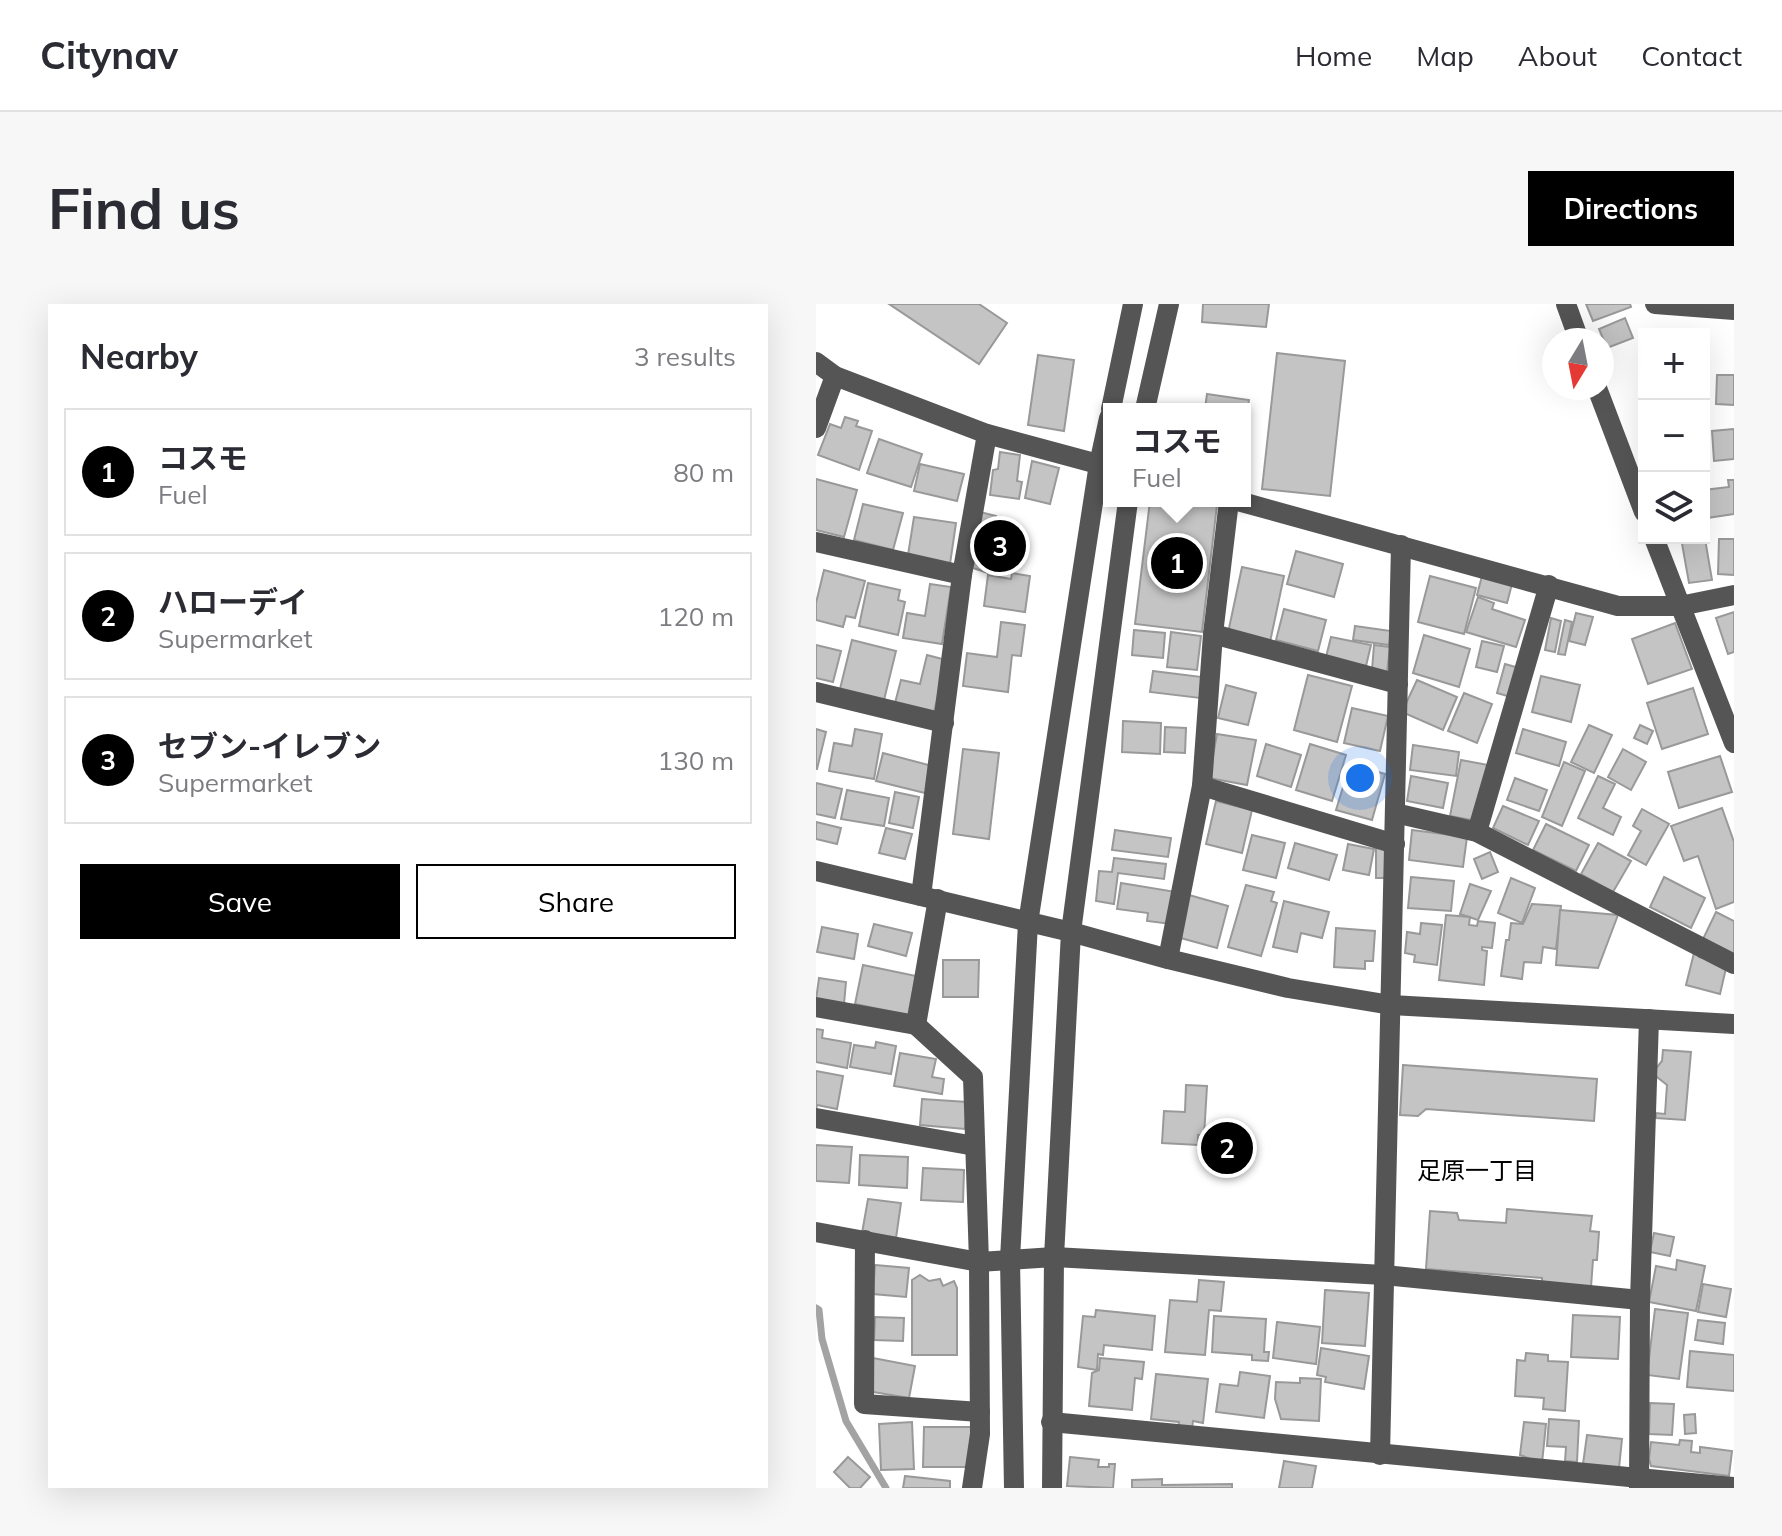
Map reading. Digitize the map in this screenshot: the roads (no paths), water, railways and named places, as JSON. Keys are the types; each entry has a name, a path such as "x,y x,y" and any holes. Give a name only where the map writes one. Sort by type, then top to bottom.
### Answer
{"street":[{"path":"1112,403 1133,304"},
{"path":"1146,403 1169,304"},
{"path":"1566,304 1575,328"},
{"path":"1655,304 1734,310"},
{"path":"816,362 835,376 987,434 1103,466"},
{"path":"816,428 835,376"},
{"path":"1602,400 1638,496"},
{"path":"916,1025 944,723 962,575 987,434"},
{"path":"1014,1488 1010,1259 1028,923 1103,472"},
{"path":"1251,505 1618,606 1680,606 1734,595"},
{"path":"1052,1488 1054,1257 1071,932 1127,507"},
{"path":"1168,959 1202,786 1213,634 1228,507"},
{"path":"816,542 962,575"},
{"path":"1656,544 1734,743"},
{"path":"1380,1455 1401,545"},
{"path":"1477,832 1549,585"},
{"path":"1213,634 1398,684"},
{"path":"816,692 944,723"},
{"path":"1202,786 1395,844"},
{"path":"1395,813 1477,832 1734,964"},
{"path":"816,871 1288,988 1391,1005 1734,1024"},
{"path":"816,1007 916,1025 973,1077 980,1434 972,1488"},
{"path":"1639,1483 1640,1300 1649,1019"},
{"path":"816,1118 975,1146"},
{"path":"816,1232 979,1262 1054,1257 1384,1275 1640,1300"},
{"path":"865,1240 864,1404 980,1412"},
{"path":"1051,1422 1639,1483 1734,1487"}],"waterway":[{"path":"816,1308 846,1421 886,1488"}],"place":[{"name":"セブン-イレブン","path":"1000,546"},
{"name":"コスモ","path":"1177,563"},
{"name":"ハローデイ","path":"1227,1148"}],"district":[{"name":"足原一丁目","path":"1477,1170"}]}
